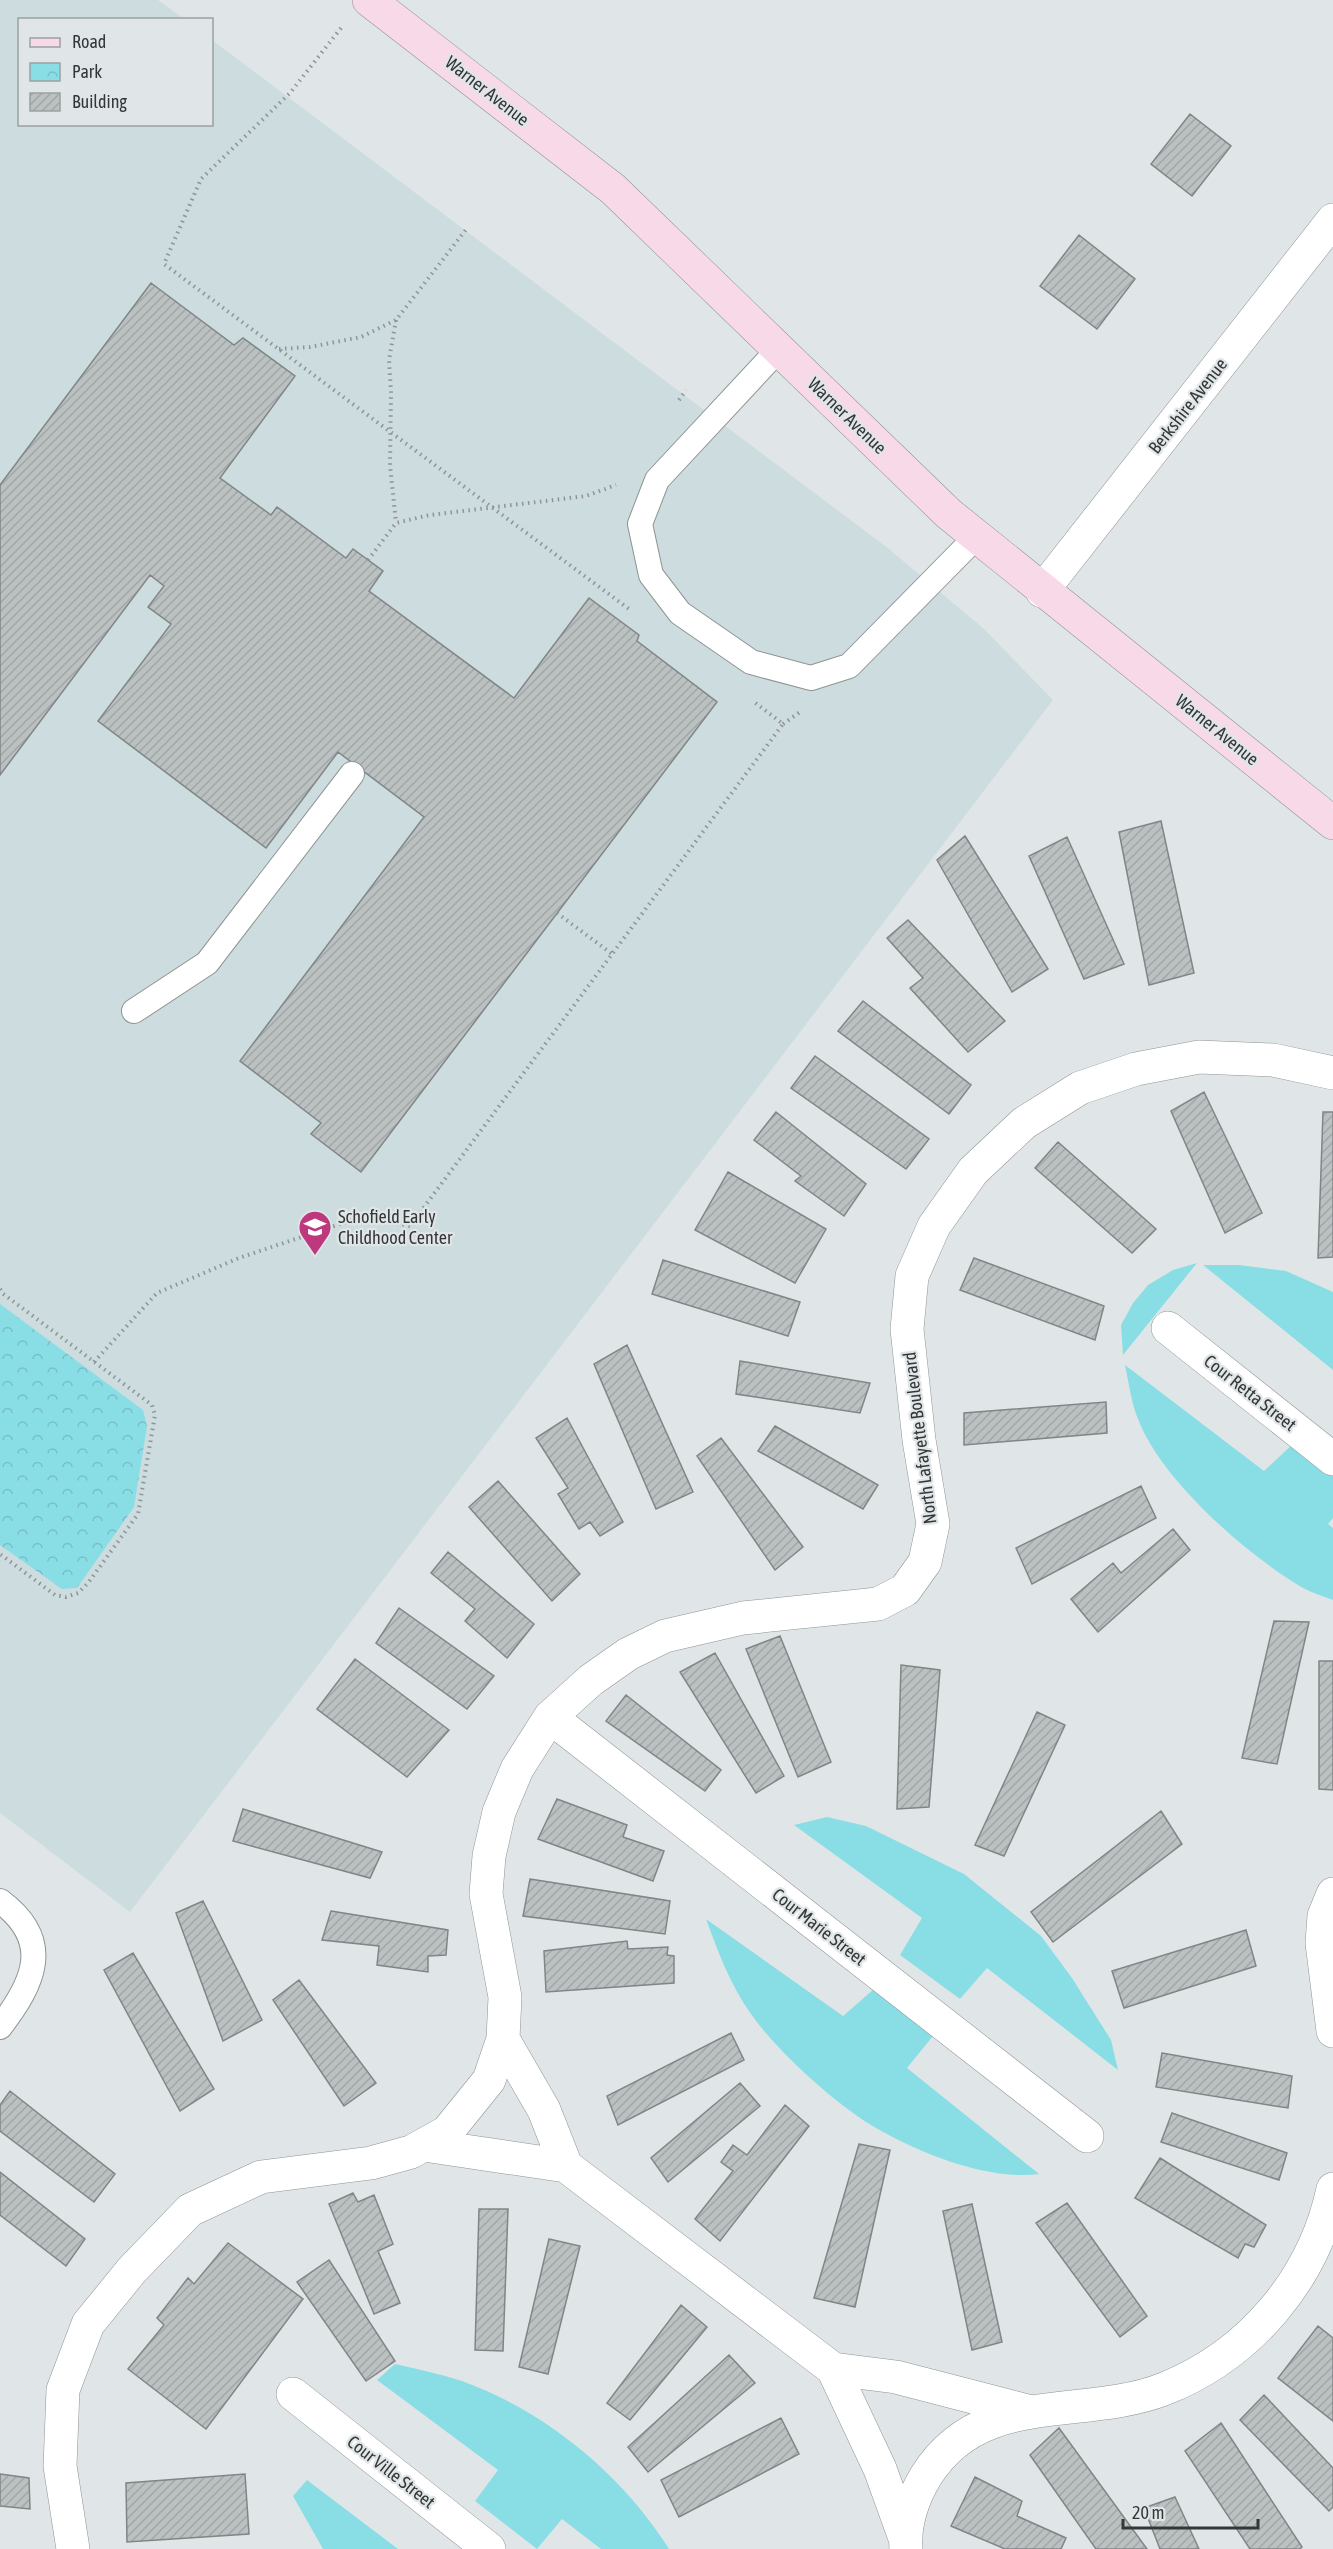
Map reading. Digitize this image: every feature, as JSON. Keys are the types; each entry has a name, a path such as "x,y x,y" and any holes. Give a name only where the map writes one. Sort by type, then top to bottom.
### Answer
{"street":[{"name":"Warner Avenue","path":"369,0 614,189 949,514 1333,823"},
{"name":"Berkshire Avenue","path":"1042,591 1333,220"},
{"name":"North Lafayette Boulevard","path":"73,2549 60,2466 63,2390 88,2324 132,2270 190,2210 261,2177 372,2163 411,2152 447,2132 489,2080 503,2039 505,1997 486,1894 489,1856 499,1812 517,1769 550,1717 591,1680 628,1654 665,1636 743,1618 878,1604 905,1590 925,1562 933,1524 919,1440 907,1329 912,1276 934,1226 973,1170 1024,1123 1080,1088 1136,1069 1198,1057 1273,1060 1333,1073"},
{"name":"Cour Retta Street","path":"1167,1328 1333,1459"},
{"name":"Cour Marie Street","path":"550,1717 1087,2136"},
{"path":"1333,1894 1324,1916 1322,1943 1333,2031"},
{"path":"503,2039 544,2110 566,2166"},
{"path":"424,2145 566,2166 833,2369 880,2469 906,2544"},
{"path":"906,2544 914,2494 934,2462 955,2441 984,2424 1031,2412 1141,2396 1191,2378 1249,2337 1280,2304 1311,2256 1328,2211 1333,2189"},
{"path":"833,2369 896,2377 1031,2412"},
{"name":"Cour Ville Street","path":"293,2394 489,2549"}],"lane":[{"path":"779,349 657,480 640,524 651,575 680,613 751,663 810,678 849,666 976,537"},
{"path":"134,1011 207,963 352,774"},
{"path":"0,1901 24,1926 30,1939 33,1964 32,1977 23,1995 0,2027"}],"path":[{"path":"343,25 290,93 201,179 165,264 637,615"},
{"path":"279,349 310,347 361,337 396,320 468,227"},
{"path":"396,320 388,360 391,392 390,465 396,524"},
{"path":"673,409 686,390"},
{"path":"368,560 396,524 430,515 586,496 620,483"},
{"path":"94,1362 157,1293 239,1258 364,1216 410,1226 783,723 747,696"},
{"path":"557,913 612,954"},
{"path":"0,1289 2,1293 152,1405 155,1415 138,1514 88,1583 78,1593 66,1597 56,1595 0,1554"}],"shaded area":[{"name":"Schofield Early Childhood Center","path":"0,0 158,0 183,18 18,18 18,126 213,126 213,41 889,549 984,629 1053,700 130,1912 0,1813"}],"green space":[{"path":"1197,1263 1123,1355 1121,1325 1133,1303 1148,1285 1173,1270"},
{"path":"1203,1265 1239,1265 1286,1271 1333,1292 1333,1370"},
{"path":"0,1304 143,1410 147,1426 134,1507 77,1588 62,1589 0,1545"},
{"path":"1125,1365 1264,1471 1295,1442 1333,1474 1333,1518 1328,1524 1333,1528 1333,1600 1303,1588 1281,1574 1232,1536 1186,1491 1149,1442 1138,1419"},
{"path":"827,1817 866,1826 964,1874 1041,1936 1072,1978 1111,2040 1118,2070 987,1968 960,1999 900,1955 922,1918 794,1825"},
{"path":"706,1919 843,2016 874,1989 933,2036 907,2068 1039,2174 997,2173 952,2162 889,2135 840,2103 790,2059 751,2014 720,1956"},
{"path":"395,2364 462,2381 523,2409 552,2428 605,2471 650,2521 669,2549 601,2549 562,2519 537,2549 475,2501 498,2470 377,2380"},
{"path":"307,2480 398,2549 323,2549 293,2496"}],"building":[{"path":"1190,114 1231,146 1192,196 1151,164"},
{"path":"1079,235 1135,279 1097,329 1040,286"},
{"path":"151,283 234,345 243,338 295,376 220,478 271,515 277,507 346,558 353,549 383,571 369,591 514,698 589,598 639,635 637,641 717,702 361,1172 311,1134 321,1123 240,1061 424,817 338,752 266,848 98,721 171,624 148,607 164,586 150,575 0,775 0,485"},
{"path":"1161,821 1194,973 1149,985 1119,832"},
{"path":"965,836 1048,969 1012,992 937,860"},
{"path":"1067,837 1124,964 1084,979 1029,856"},
{"path":"908,920 1005,1021 968,1052 910,988 923,978 887,938"},
{"path":"863,1001 971,1085 949,1114 838,1031"},
{"path":"815,1056 929,1139 906,1169 791,1088"},
{"path":"1204,1092 1262,1213 1225,1233 1171,1111"},
{"path":"776,1112 866,1184 844,1216 795,1181 801,1176 754,1140"},
{"path":"1323,1112 1333,1112 1333,1257 1318,1258"},
{"path":"1058,1142 1156,1229 1132,1253 1035,1168"},
{"path":"728,1172 826,1229 795,1283 695,1230"},
{"path":"974,1258 1104,1306 1095,1340 960,1290"},
{"path":"663,1260 800,1302 788,1336 652,1294"},
{"path":"627,1345 693,1492 656,1509 594,1364"},
{"path":"740,1361 870,1383 860,1413 736,1394"},
{"path":"1106,1402 1107,1433 964,1445 964,1413"},
{"path":"567,1418 623,1522 600,1536 590,1522 579,1529 558,1494 568,1488 536,1438"},
{"path":"775,1426 878,1485 863,1509 758,1451"},
{"path":"721,1438 803,1547 775,1570 697,1456"},
{"path":"498,1481 580,1574 552,1601 469,1507"},
{"path":"1141,1486 1156,1518 1032,1584 1016,1548"},
{"path":"1173,1529 1190,1550 1098,1632 1071,1599 1113,1563 1121,1573"},
{"path":"448,1552 534,1624 507,1658 465,1621 475,1609 431,1573"},
{"path":"399,1608 494,1676 467,1709 376,1643"},
{"path":"1274,1621 1309,1622 1277,1764 1242,1758"},
{"path":"780,1636 831,1762 798,1777 746,1649"},
{"path":"715,1653 784,1776 756,1793 680,1672"},
{"path":"355,1659 449,1730 407,1777 317,1709"},
{"path":"1319,1661 1333,1661 1333,1790 1319,1789"},
{"path":"901,1665 940,1670 929,1807 897,1809"},
{"path":"626,1695 721,1770 705,1791 606,1721"},
{"path":"1037,1712 1065,1725 1004,1856 975,1845"},
{"path":"557,1799 627,1825 623,1837 664,1851 653,1881 538,1839"},
{"path":"243,1809 382,1852 370,1878 233,1841"},
{"path":"1161,1811 1182,1844 1053,1942 1031,1912"},
{"path":"530,1879 670,1901 665,1934 523,1916"},
{"path":"203,1901 262,2020 223,2041 176,1913"},
{"path":"331,1911 448,1930 446,1955 428,1956 428,1972 377,1965 379,1946 322,1940"},
{"path":"1246,1930 1256,1966 1124,2008 1112,1971"},
{"path":"627,1941 628,1949 668,1947 667,1955 674,1956 674,1983 546,1992 544,1951"},
{"path":"133,1953 214,2089 180,2111 104,1970"},
{"path":"299,1980 376,2083 344,2106 273,2000"},
{"path":"731,2033 744,2060 618,2125 607,2096"},
{"path":"1162,2053 1292,2076 1288,2108 1156,2087"},
{"path":"740,2083 760,2106 668,2182 651,2158"},
{"path":"10,2091 115,2174 94,2202 0,2131 0,2105"},
{"path":"785,2105 809,2126 720,2241 695,2219 733,2171 721,2162 733,2145 747,2155"},
{"path":"1172,2113 1287,2153 1279,2180 1161,2142"},
{"path":"859,2144 890,2150 855,2307 814,2298"},
{"path":"1160,2158 1266,2225 1254,2247 1245,2244 1238,2258 1135,2198"},
{"path":"0,2172 85,2239 66,2266 0,2215"},
{"path":"353,2193 358,2202 374,2195 393,2244 378,2251 400,2303 374,2314 329,2204"},
{"path":"1067,2203 1147,2316 1120,2337 1036,2223"},
{"path":"972,2204 1002,2342 972,2350 943,2211"},
{"path":"479,2209 508,2209 503,2351 475,2350"},
{"path":"549,2239 580,2246 548,2374 519,2367"},
{"path":"228,2243 303,2299 206,2429 128,2369 164,2325 157,2318 188,2278 194,2284"},
{"path":"329,2260 395,2361 366,2381 297,2282"},
{"path":"681,2305 707,2327 630,2420 607,2403"},
{"path":"1318,2326 1333,2338 1333,2421 1278,2378"},
{"path":"729,2355 755,2383 648,2472 628,2447"},
{"path":"1264,2395 1333,2468 1333,2507 1329,2511 1240,2420"},
{"path":"781,2418 799,2454 679,2517 661,2480"},
{"path":"1221,2423 1302,2547 1300,2549 1250,2549 1185,2451"},
{"path":"1059,2428 1147,2549 1096,2549 1030,2455"},
{"path":"0,2474 29,2478 30,2509 0,2506"},
{"path":"245,2474 249,2534 127,2542 126,2483"},
{"path":"975,2477 1022,2501 1017,2516 1066,2538 1061,2549 1005,2549 951,2526"},
{"path":"1175,2497 1199,2549 1160,2549 1144,2508"}],"place":[{"name":"Schofield Early Childhood Center","path":"315,1256"}]}
